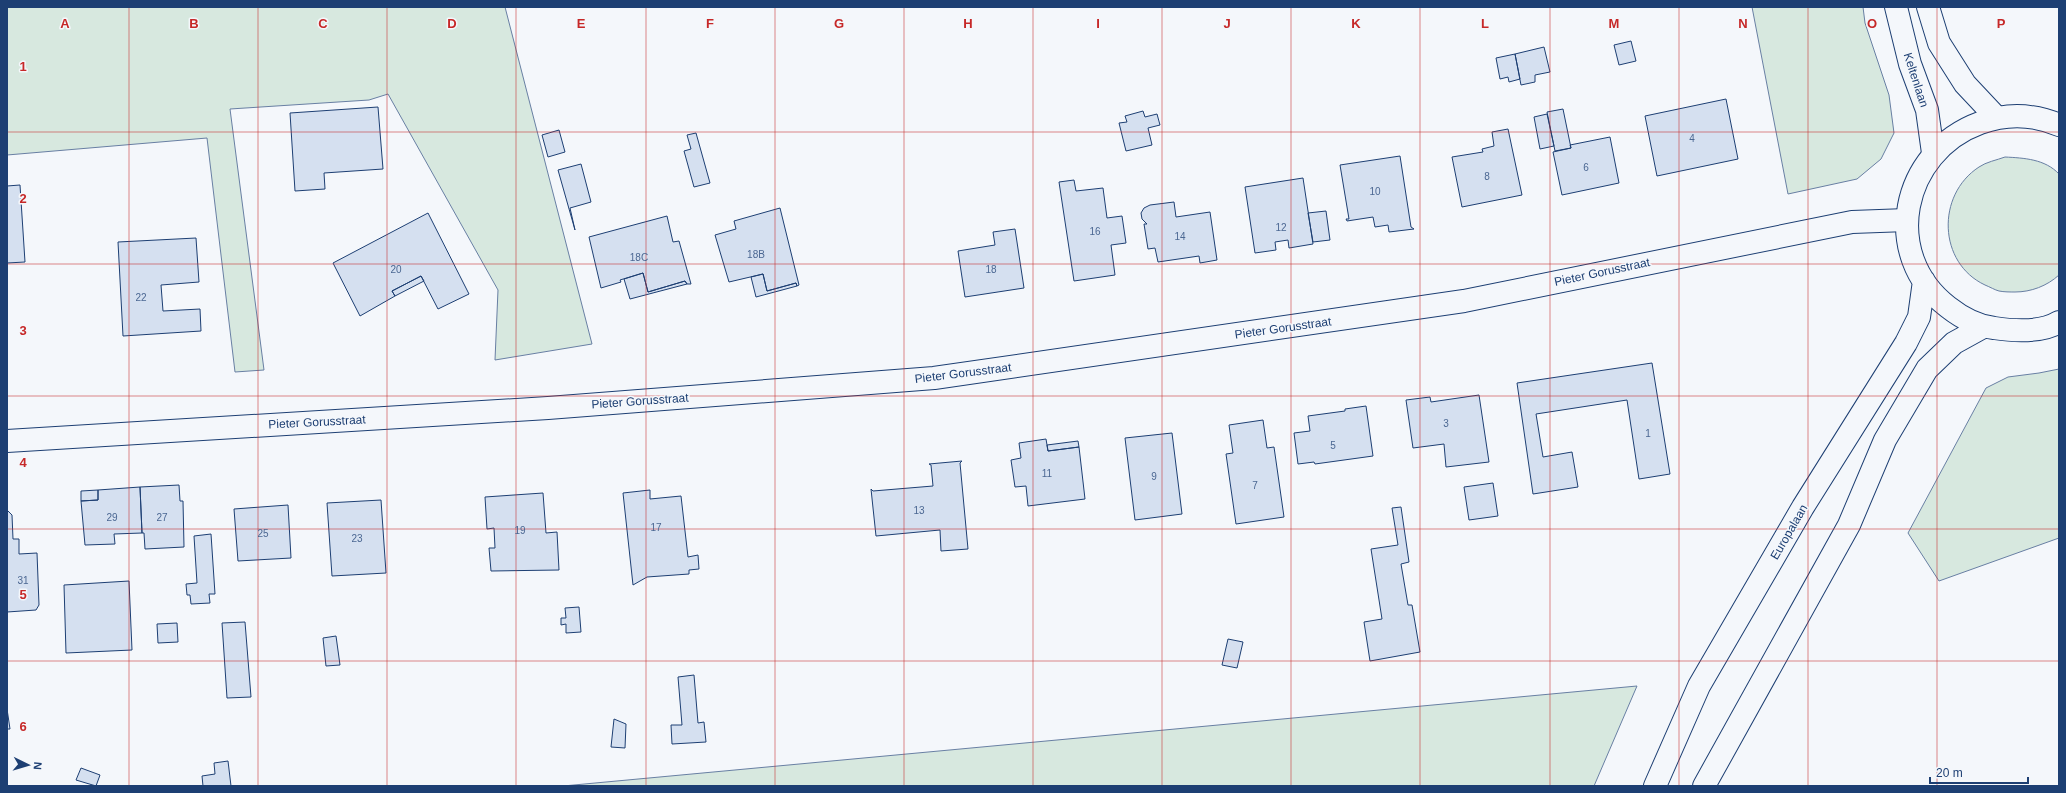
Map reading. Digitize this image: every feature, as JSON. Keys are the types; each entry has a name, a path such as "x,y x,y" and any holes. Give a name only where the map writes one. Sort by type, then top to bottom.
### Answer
{"street":[{"name":"Keltenlaan","path":"1896,7 1910,64 1927,110 1933,153"},
{"path":"1928,7 1939,43 1965,84 1996,117"},
{"path":"2054,117 2021,115 1996,117 1962,130 1933,153 1923,167 1915,184 1907,220 1911,252 1924,281 1940,301 1960,316 1983,327 2020,332 2059,322"},
{"name":"Pieter Gorusstraat","path":"7,441 548,408 934,378 1464,301 1852,222 1907,220"},
{"name":"Europalaan","path":"1654,786 1699,686 1804,507 1906,343 1919,317 1924,281"},
{"path":"1704,786 1849,525 1885,440 1926,369 1954,342 1983,327"}],"shaded area":[{"path":"7,7 505,7 592,344 495,360 498,290 388,94 369,100 230,109 264,370 235,372 207,138 7,155"},
{"path":"1752,7 1863,7 1865,23 1889,95 1894,133 1881,159 1857,179 1788,194"},
{"path":"2005,157 2041,162 2059,174 2059,275 2038,288 2027,291 1999,291 1985,285 1969,275 1958,261 1951,245 1948,228 1950,211 1955,194 1965,179 1982,165"},
{"path":"2059,369 2059,538 1939,581 1908,533 1986,388 2008,377"},
{"path":"1637,686 1594,786 563,786"}],"building":[{"path":"1631,41 1636,61 1619,65 1614,45"},
{"path":"1544,47 1550,72 1535,75 1535,82 1521,85 1515,54"},
{"path":"1515,54 1520,79 1509,82 1508,77 1500,79 1496,58"},
{"path":"1726,99 1738,159 1657,176 1645,116"},
{"path":"378,107 383,169 324,173 325,189 295,191 290,113"},
{"path":"1563,109 1571,148 1555,151 1547,112"},
{"path":"1143,111 1145,117 1157,114 1160,125 1148,128 1152,145 1126,151 1119,123 1127,122 1125,116"},
{"path":"1547,114 1554,146 1540,149 1534,117"},
{"path":"1508,129 1522,195 1462,207 1452,157 1483,152 1482,149 1494,146 1492,132"},
{"path":"559,130 565,152 548,157 542,135"},
{"path":"696,133 710,183 694,187 684,151 691,149 687,135"},
{"path":"1610,137 1619,183 1562,195 1553,152 1571,148 1570,145"},
{"path":"1400,156 1411,227 1414,229 1389,232 1388,225 1375,227 1373,217 1347,221 1346,219 1349,219 1340,165"},
{"path":"581,164 591,202 570,208 575,230 558,170"},
{"path":"1303,178 1313,244 1289,248 1288,240 1275,242 1276,250 1255,253 1245,187"},
{"path":"1074,180 1076,191 1103,188 1107,218 1122,216 1126,243 1111,245 1115,275 1074,281 1059,182"},
{"path":"20,185 25,262 7,263 7,186"},
{"path":"1174,202 1176,217 1210,212 1217,260 1200,263 1199,256 1158,262 1155,248 1148,249 1144,224 1147,224 1142,219 1141,213 1144,208 1150,205"},
{"path":"780,208 799,285 797,286 796,283 767,291 763,274 729,282 715,235 736,229 734,221"},
{"path":"1326,211 1330,240 1313,242 1308,213"},
{"path":"428,213 469,294 438,309 421,276 392,291 395,296 360,316 333,263"},
{"path":"667,216 673,242 679,241 691,284 687,284 685,281 648,292 643,273 601,288 589,237"},
{"path":"1015,229 1024,288 965,297 958,251 995,245 993,232"},
{"path":"196,238 199,282 161,285 163,311 200,309 201,331 123,336 118,242"},
{"path":"643,273 648,292 685,281 687,284 630,299 624,279"},
{"path":"763,274 767,291 796,283 797,286 756,297 751,277"},
{"path":"421,276 424,281 395,296 392,291"},
{"path":"1652,363 1670,474 1639,479 1627,400 1536,414 1543,457 1572,452 1578,487 1533,494 1517,383"},
{"path":"1479,395 1489,462 1446,467 1444,444 1413,448 1406,400 1430,397 1431,402"},
{"path":"1366,406 1373,456 1315,464 1314,462 1298,464 1294,433 1310,431 1308,416 1345,411 1345,409"},
{"path":"1263,420 1267,448 1274,447 1284,517 1236,524 1226,454 1233,453 1229,425"},
{"path":"1172,433 1182,514 1135,520 1125,438"},
{"path":"1046,439 1048,451 1079,447 1085,499 1028,506 1026,486 1015,487 1011,460 1021,458 1019,443"},
{"path":"1078,441 1079,447 1048,451 1047,445"},
{"path":"962,461 960,463 968,549 941,551 940,530 876,536 871,489 873,491 933,486 931,465 929,464"},
{"path":"1493,483 1498,516 1469,520 1464,487"},
{"path":"179,485 180,501 183,501 184,547 145,549 144,533 142,533 140,487"},
{"path":"140,487 142,533 114,534 115,544 85,545 81,501 98,500 98,490"},
{"path":"98,490 98,500 81,501 81,491"},
{"path":"650,490 650,499 681,496 688,557 698,555 699,569 689,570 689,574 647,577 633,585 623,493"},
{"path":"543,493 546,533 557,532 559,570 491,571 489,548 495,548 494,528 487,529 485,497"},
{"path":"381,500 386,573 332,576 327,503"},
{"path":"288,505 291,558 238,561 234,509"},
{"path":"1401,507 1409,562 1401,564 1408,605 1412,605 1420,652 1370,661 1364,622 1382,619 1371,549 1398,545 1392,508"},
{"path":"7,510 12,515 13,539 19,539 19,554 37,553 39,605 36,610 7,612"},
{"path":"211,534 215,594 209,594 210,603 191,604 190,595 187,595 186,584 197,583 194,536"},
{"path":"129,581 132,650 66,653 64,585"},
{"path":"579,607 581,632 566,633 566,624 561,625 561,618 566,618 565,608"},
{"path":"245,622 251,697 227,698 222,623"},
{"path":"177,623 178,642 158,643 157,624"},
{"path":"336,636 340,665 326,666 323,638"},
{"path":"1228,639 1243,642 1237,668 1222,665"},
{"path":"694,675 698,723 704,722 706,742 672,744 671,725 682,725 678,677"},
{"path":"7,709 10,729 7,729"},
{"path":"614,719 626,724 625,748 611,747"},
{"path":"228,761 231,786 203,786 202,776 215,774 214,763"},
{"path":"81,768 100,775 96,786 76,780"}]}
